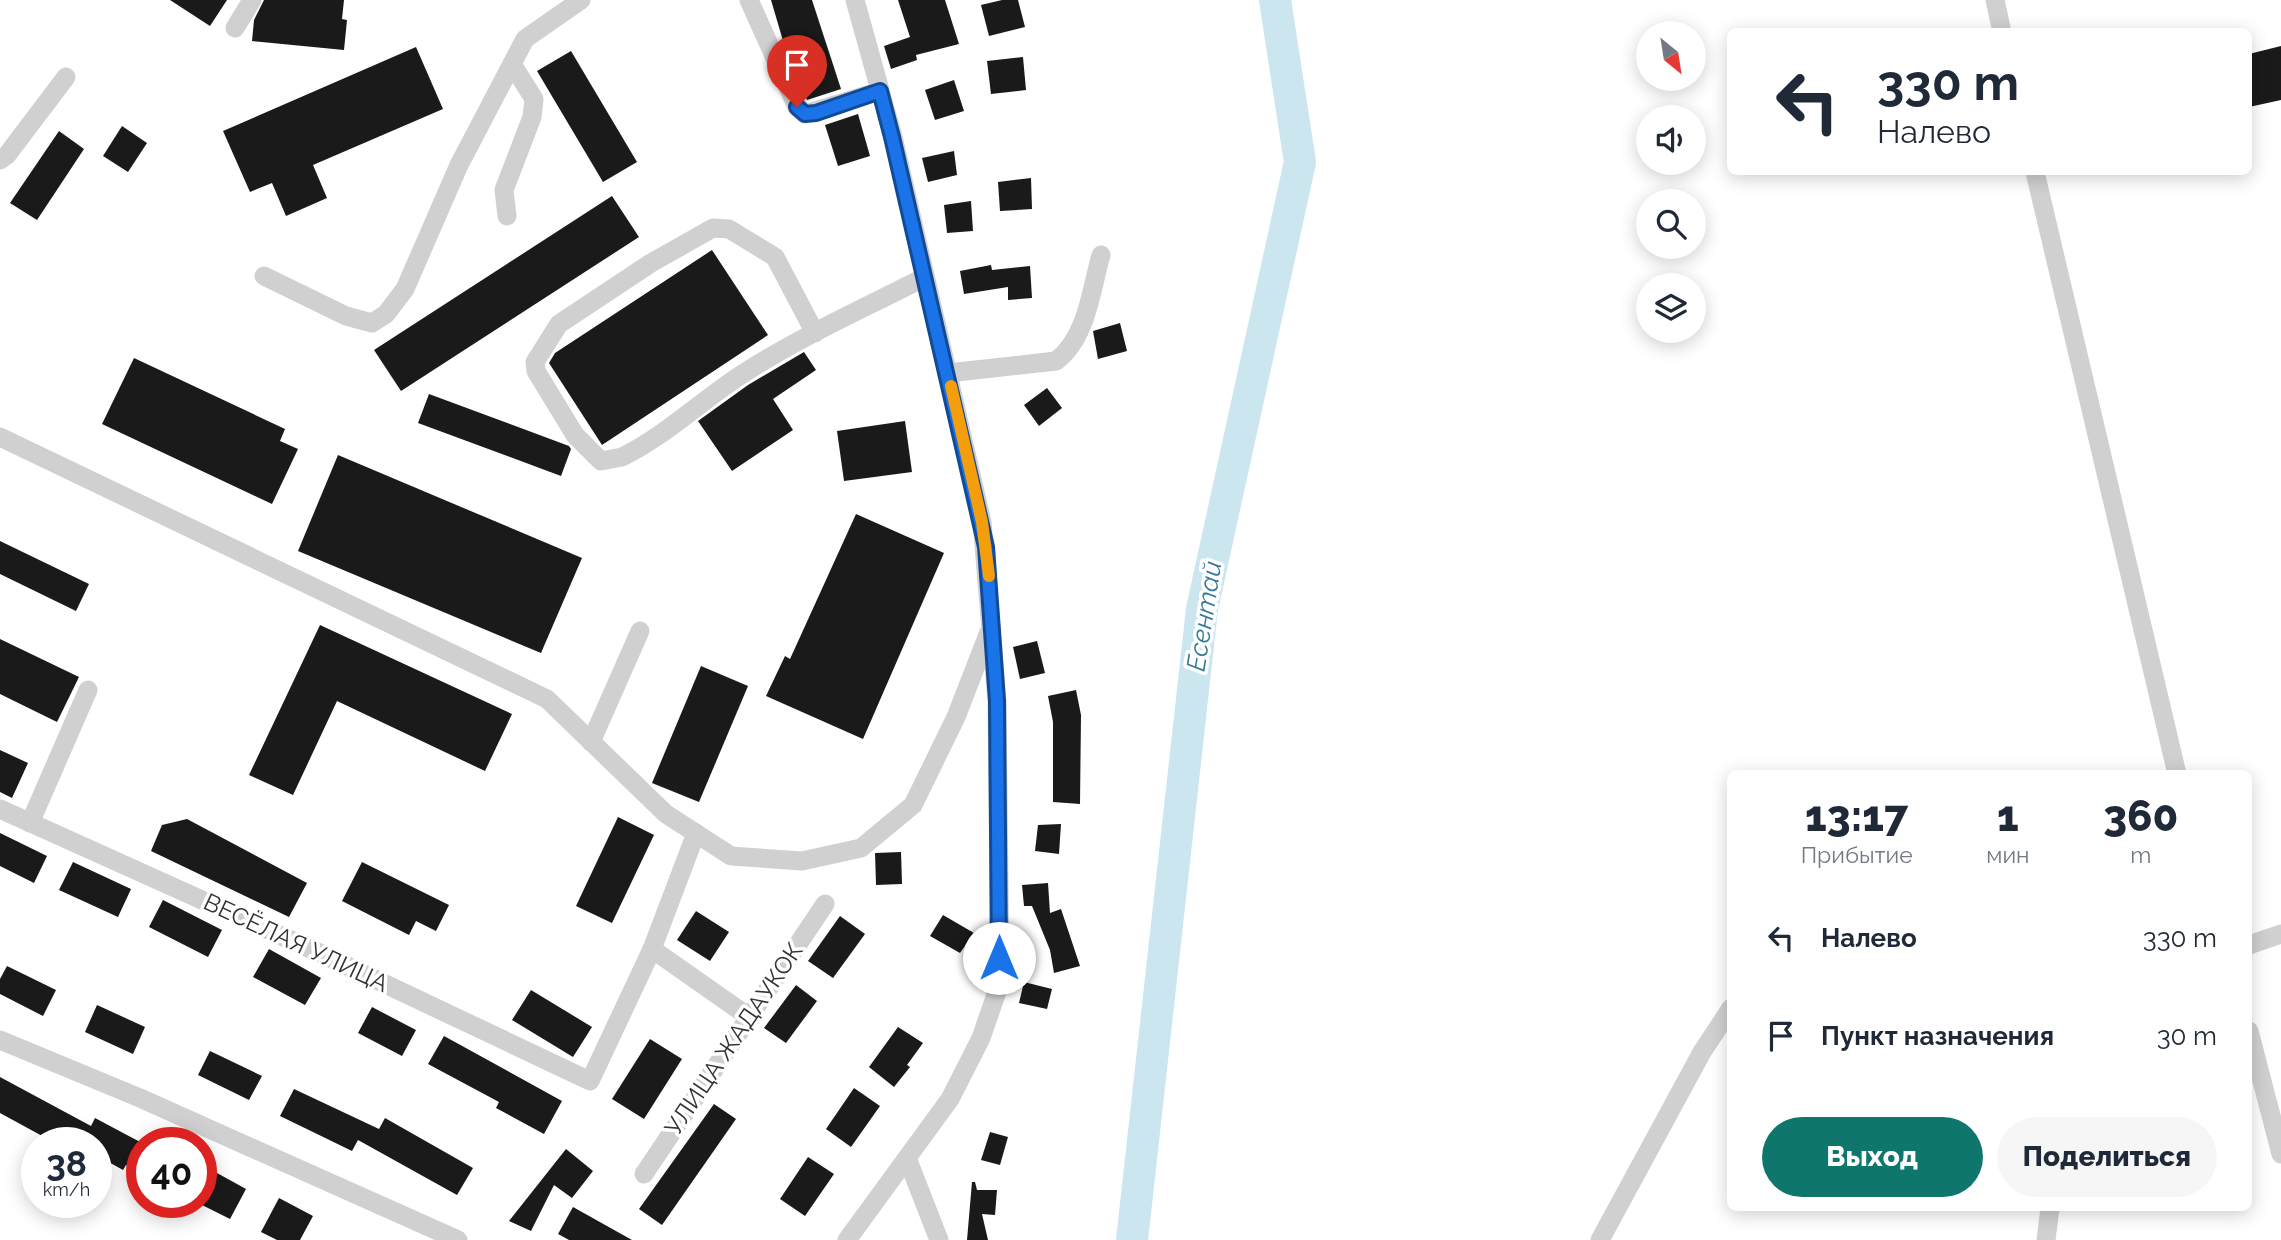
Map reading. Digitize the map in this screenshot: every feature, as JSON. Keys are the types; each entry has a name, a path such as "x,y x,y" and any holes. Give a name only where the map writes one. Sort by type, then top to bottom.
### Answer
{"street":[{"path":"235,28 252,0"},
{"path":"264,276 346,316 372,323 386,314 405,289 458,165 525,39 581,0"},
{"path":"749,0 797,107 805,114 880,91"},
{"path":"847,1240 950,1099 981,1038 1000,983 997,701 982,522 880,91 855,0"},
{"path":"1995,0 2002,28"},
{"path":"507,216 504,190 532,117 534,99 512,64"},
{"path":"0,160 7,155 66,77"},
{"path":"2036,175 2176,770"},
{"path":"815,333 775,257 729,229 713,228 651,263 559,324 534,362 536,371 575,435 601,461 634,451 740,375 925,277"},
{"path":"948,373 1056,361 1070,351 1082,325 1101,255"},
{"path":"0,437 547,699 666,814 731,856 802,861 861,848 913,805 956,717 992,624"},
{"path":"591,742 640,631"},
{"path":"30,823 88,690"},
{"name":"ВЕСЁЛАЯ УЛИЦА","path":"0,809 324,955 590,1081 652,949"},
{"path":"696,833 652,949 749,1017"},
{"name":"УЛИЦА ЖАДАУКОК","path":"644,1174 825,904"},
{"path":"2252,944 2281,934"},
{"path":"1600,1240 1702,1052 1727,1014"},
{"path":"0,1040 140,1098 458,1240"},
{"path":"2252,1044 2281,1154"},
{"path":"907,1158 939,1240"},
{"path":"2046,1240 2050,1211"}],"building":[{"path":"170,0 227,0 210,26"},
{"path":"264,0 344,0 342,19 347,20 344,50 252,41 254,20"},
{"path":"771,0 812,0 841,89 807,100 786,51"},
{"path":"898,0 945,0 959,44 916,55 917,60 891,69 884,46 910,37"},
{"path":"1002,0 1018,0 1025,27 989,36 981,5"},
{"path":"2281,46 2281,100 2252,106 2252,53"},
{"path":"416,47 443,109 313,165 327,198 286,216 272,183 250,192 223,131"},
{"path":"571,51 637,162 603,182 537,71"},
{"path":"1023,57 1026,90 991,94 987,61"},
{"path":"954,80 964,111 935,120 925,90"},
{"path":"858,114 870,156 838,166 825,125"},
{"path":"122,126 147,143 128,172 103,156"},
{"path":"59,131 84,149 37,220 10,203"},
{"path":"954,151 957,175 928,182 922,158"},
{"path":"1031,178 1032,209 1000,211 998,182"},
{"path":"612,196 639,237 401,391 374,350"},
{"path":"971,201 973,231 947,233 944,205"},
{"path":"712,250 768,335 602,445 549,363 555,353"},
{"path":"991,265 992,270 1030,266 1032,298 1008,300 1008,287 964,294 960,271"},
{"path":"1120,323 1127,351 1098,359 1093,331"},
{"path":"804,352 816,370 773,399 793,430 732,471 698,421 748,385"},
{"path":"134,358 285,429 280,441 298,449 272,504 102,424"},
{"path":"1047,388 1062,408 1039,426 1024,405"},
{"path":"429,394 569,446 571,449 561,476 418,423"},
{"path":"905,421 912,472 844,481 837,431"},
{"path":"338,455 582,558 541,653 298,551"},
{"path":"856,514 944,553 863,739 766,696 785,656 790,659"},
{"path":"0,541 89,584 76,611 0,574"},
{"path":"320,625 512,714 485,771 337,701 293,795 249,775"},
{"path":"0,639 79,677 57,722 0,694"},
{"path":"1037,641 1045,673 1020,679 1013,647"},
{"path":"701,666 748,686 699,802 652,783"},
{"path":"1076,690 1081,715 1080,804 1053,802 1053,722 1048,696"},
{"path":"0,750 28,763 12,798 0,792"},
{"path":"618,817 654,835 612,923 576,906"},
{"path":"187,819 307,883 289,917 151,851 162,825"},
{"path":"1061,824 1059,854 1035,851 1038,825"},
{"path":"0,833 47,856 34,883 0,866"},
{"path":"901,852 902,884 876,885 875,853"},
{"path":"73,862 131,889 118,917 59,890"},
{"path":"362,862 449,905 436,931 416,921 409,935 342,901"},
{"path":"1048,883 1050,913 1061,909 1080,966 1054,973 1050,950 1032,906 1024,906 1022,885"},
{"path":"163,900 222,930 208,957 149,927"},
{"path":"696,911 729,932 710,961 677,940"},
{"path":"943,915 974,933 960,953 930,936"},
{"path":"840,916 865,934 833,978 808,961"},
{"path":"269,949 321,978 305,1005 253,977"},
{"path":"7,966 56,990 43,1016 0,994 0,979"},
{"path":"1024,982 1052,989 1047,1009 1019,1003"},
{"path":"796,985 817,1001 786,1043 764,1028"},
{"path":"531,990 592,1027 573,1057 512,1020"},
{"path":"97,1005 145,1027 133,1054 85,1032"},
{"path":"372,1007 416,1030 402,1056 358,1033"},
{"path":"898,1027 923,1043 907,1065 910,1067 894,1087 869,1067"},
{"path":"444,1036 562,1101 544,1134 496,1108 499,1102 428,1064"},
{"path":"650,1039 682,1059 644,1119 612,1099"},
{"path":"210,1051 262,1076 249,1100 198,1075"},
{"path":"0,1077 91,1126 95,1118 112,1127 26,1127 0,1113"},
{"path":"854,1088 880,1106 851,1147 826,1129"},
{"path":"294,1089 379,1129 385,1118 473,1168 457,1195 358,1140 352,1151 280,1116"},
{"path":"714,1104 736,1119 662,1225 639,1209"},
{"path":"112,1127 126,1134 126,1165 123,1170 112,1164"},
{"path":"990,1132 1008,1137 1000,1165 981,1160"},
{"path":"566,1149 593,1171 572,1198 554,1185 531,1231 509,1221"},
{"path":"808,1157 834,1174 805,1216 780,1199"},
{"path":"217,1173 246,1189 230,1219 217,1212"},
{"path":"972,1182 975,1182 977,1190 997,1190 995,1215 982,1214 988,1240 967,1240"},
{"path":"279,1198 313,1216 300,1240 277,1240 261,1232"},
{"path":"573,1207 632,1240 569,1240 558,1234"}],"waterway":[{"name":"Есентай","path":"1132,1240 1202,609 1300,162 1275,0"}],"slow traffic":[{"path":"951,386 982,522 989,576"}],"route":[{"path":"797,107 805,114 816,113 880,91 892,137 986,547 997,701 999,958"}]}
